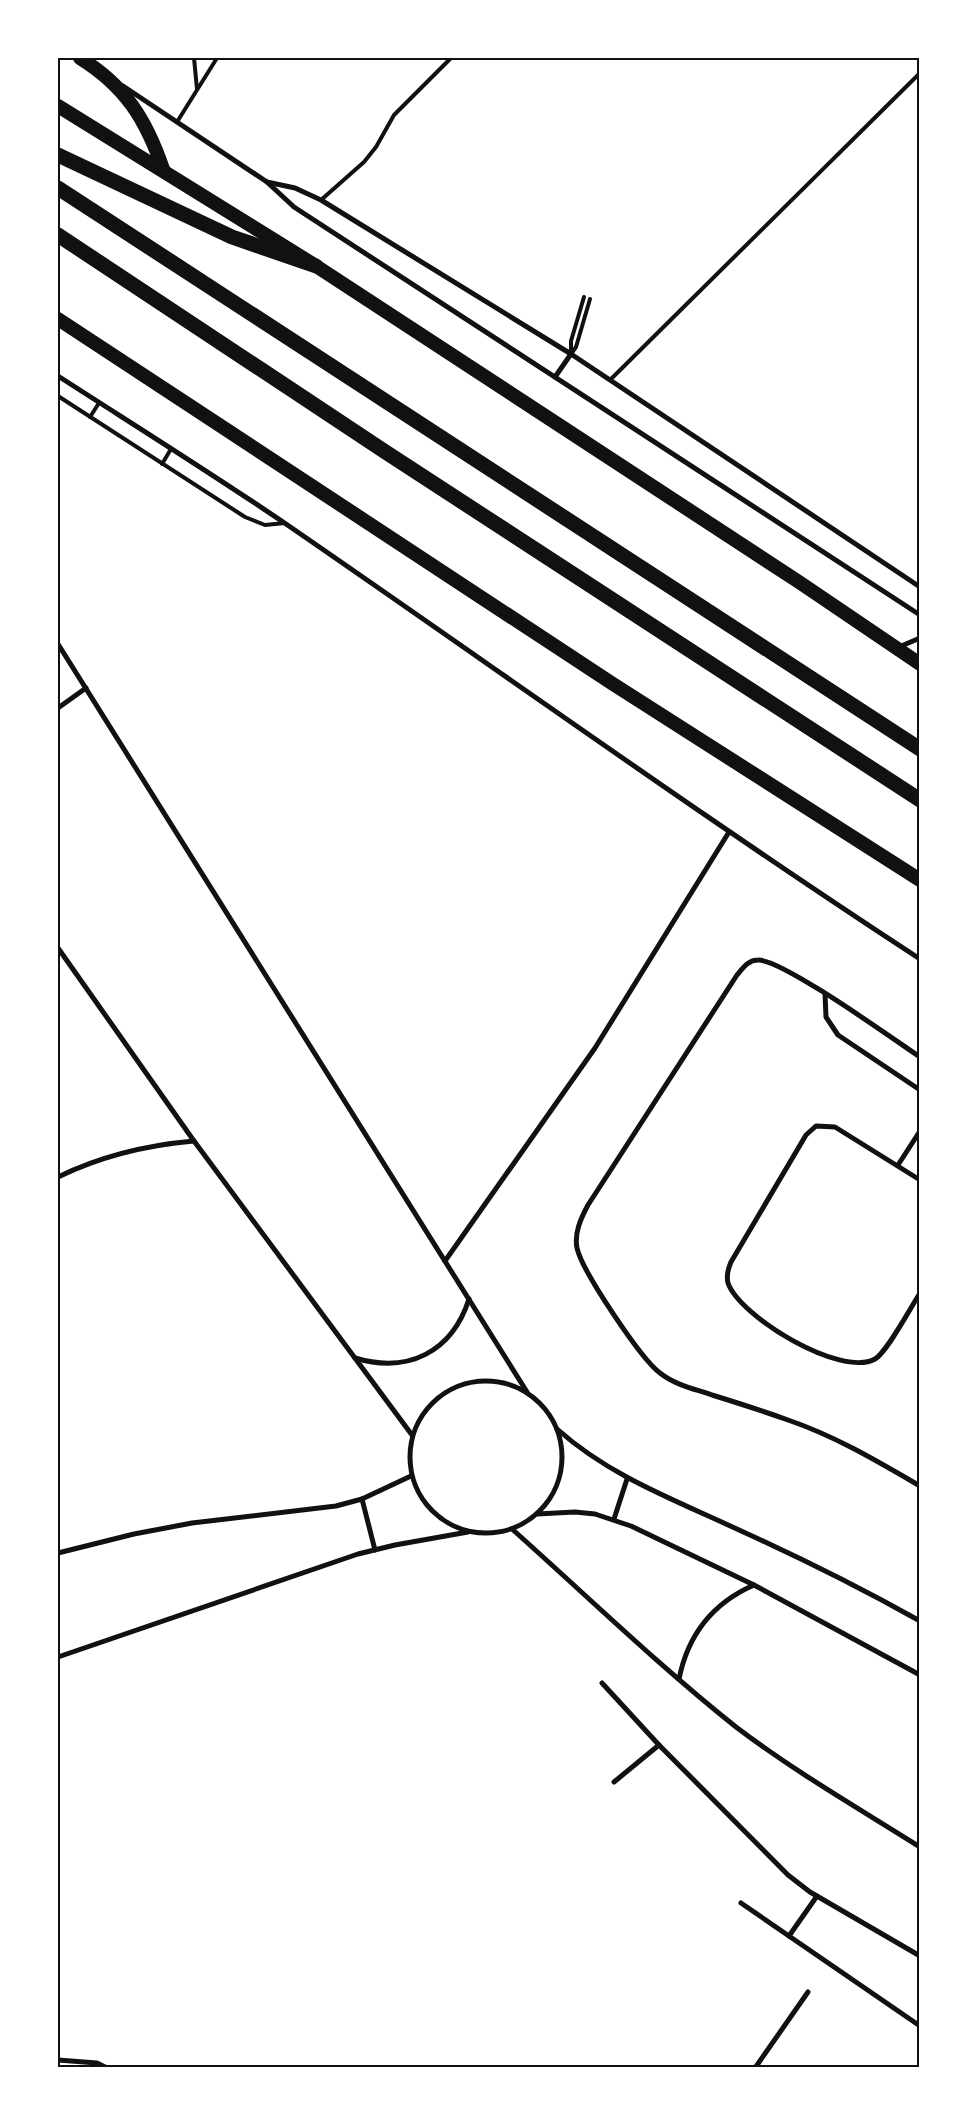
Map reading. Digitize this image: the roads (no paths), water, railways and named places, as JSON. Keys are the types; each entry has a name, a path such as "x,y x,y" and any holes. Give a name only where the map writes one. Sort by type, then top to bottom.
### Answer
{"highway":[{"path":"80,58 103,72 125,95 144,121 163,169"},
{"path":"58,106 163,169 316,266 920,664"},
{"path":"58,154 232,237 316,266"},
{"path":"58,188 920,749"},
{"path":"58,235 384,451 920,800"},
{"path":"58,319 613,684 920,880"}],"street":[{"path":"103,72 267,182 294,207 920,615"},
{"path":"267,182 295,188 321,200 572,354 920,587"},
{"path":"555,377 572,354"},
{"path":"58,376 285,524 579,726 728,832 920,959"},
{"path":"897,648 920,638"},
{"path":"58,644 527,1392"},
{"path":"58,708 86,688"},
{"path":"445,1261 595,1048 728,832"},
{"path":"58,948 194,1141 412,1435"},
{"path":"920,1057 773,963 758,960 748,963 588,1205 578,1226 576,1247 585,1267 640,1353 660,1374 684,1386 817,1431 868,1456 920,1486"},
{"path":"824,994 826,1017 838,1035 920,1090"},
{"path":"918,1176 835,1127 822,1125 810,1130 731,1262 727,1278 733,1293 768,1324 808,1348 852,1363 867,1362 880,1355 920,1293"},
{"path":"898,1165 920,1131"},
{"path":"58,1177 91,1164 139,1150 194,1141"},
{"path":"354,1358 383,1364 412,1360 426,1355 449,1337 461,1319 469,1299"},
{"path":"470,1532 450,1525 433,1512 419,1496 411,1476 409,1456 412,1435 422,1414 438,1396 458,1385 482,1380 505,1383 527,1392 540,1402 557,1429 590,1457 627,1479 774,1545 920,1621"},
{"path":"58,1657 375,1550 432,1537 470,1532 492,1533 512,1529 537,1514 552,1497 560,1475 562,1452 557,1429"},
{"path":"58,1553 134,1534 192,1523 309,1510 362,1499 411,1476"},
{"path":"614,1519 627,1479"},
{"path":"362,1499 375,1550"},
{"path":"537,1514 575,1512 614,1519 754,1585 920,1675"},
{"path":"512,1529 679,1679 766,1749 920,1847"},
{"path":"679,1679 686,1652 704,1622 729,1598 754,1585"},
{"path":"602,1683 659,1745 788,1875 816,1896 920,1956"},
{"path":"614,1782 659,1745"},
{"path":"789,1936 816,1896"},
{"path":"741,1903 920,2026"},
{"path":"755,2068 808,1992"},
{"path":"58,2060 97,2063 107,2068"}],"lane":[{"path":"194,58 197,89"},
{"path":"177,122 217,58"},
{"path":"321,200 364,162 376,147 394,115 451,58"},
{"path":"610,380 920,73"},
{"path":"572,354 571,341 584,297"},
{"path":"572,354 576,347 590,299"},
{"path":"58,396 256,523 265,525 285,524"},
{"path":"90,417 99,403"},
{"path":"162,464 171,449"}]}
